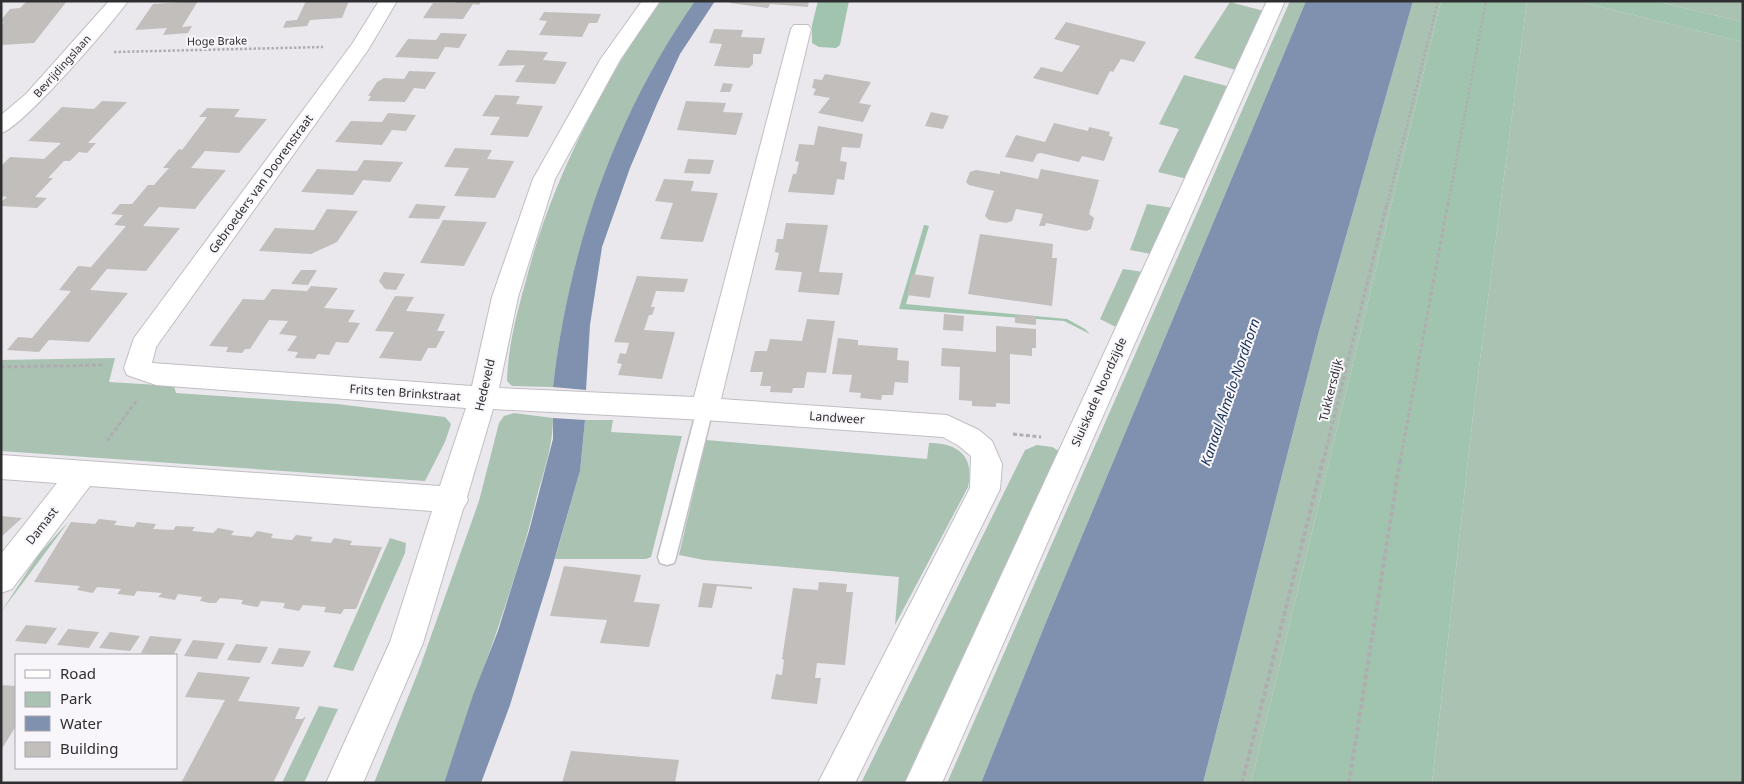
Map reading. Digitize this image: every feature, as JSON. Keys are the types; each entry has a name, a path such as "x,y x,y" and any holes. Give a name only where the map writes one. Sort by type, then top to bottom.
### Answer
{"street":[{"name":"Bevrijdingslaan","path":"1,127 33,98 119,1"},
{"name":"Gebroeders van Doorenstraat","path":"146,372 143,345 361,46 388,1"},
{"name":"Hedeveld","path":"344,783 406,643 453,500 483,398 505,297 544,179 610,60 651,1"},
{"name":"Sluiskade Noordzijde","path":"923,783 1276,1"},
{"path":"705,409 801,29"},
{"name":"Frits ten Brinkstraat","path":"146,372 483,398 705,409"},
{"name":"Landweer","path":"705,409 947,426 968,437 985,450 989,467 984,489 836,783"},
{"path":"1,466 82,474 453,500"},
{"name":"Damast","path":"1,579 82,474"}],"lane":[{"path":"667,557 705,409"}],"path":[{"name":"Tukkersdijk","path":"1242,783 1438,1"},
{"path":"1348,783 1405,430 1486,1"},
{"name":"Hoge Brake","path":"74,52 361,46"},
{"path":"1,367 95,365 146,372 82,474"},
{"path":"968,437 994,431 1076,441"}],"green space":[{"path":"658,1 695,1 641,91 600,185 571,283 553,387 512,386 507,381 513,332 536,246 549,209 563,173 597,102"},
{"path":"818,1 849,1 840,45 836,48 819,47 812,43 812,25"},
{"path":"1290,1 1306,1 1046,622 981,783 947,783"},
{"path":"1413,1 1441,1 1251,783 1203,783 1319,331"},
{"path":"1441,1 1527,1 1475,398 1432,783 1251,783"},
{"path":"1527,1 1577,1 1743,42 1743,783 1432,783 1475,398"},
{"path":"1577,1 1655,1 1743,22 1743,42"},
{"path":"1655,1 1743,1 1743,22"},
{"path":"1230,2 1264,11 1236,70 1194,58"},
{"path":"1184,75 1231,87 1187,179 1158,172 1179,129 1159,124"},
{"path":"1147,204 1173,208 1151,254 1130,250"},
{"path":"924,225 929,226 906,304 1067,319 1090,334 1064,321 899,309"},
{"path":"1123,269 1144,272 1116,327 1100,319"},
{"path":"115,358 109,382 174,386 176,393 337,404 445,417 451,424 445,442 425,481 1,451 1,360"},
{"path":"514,413 553,418 550,448 517,568 444,783 374,783 420,667 479,501 499,423 504,416"},
{"path":"585,420 613,420 611,432 682,436 651,557 646,559 555,559 580,471"},
{"path":"706,440 927,459 929,443 939,444 956,449 962,453 969,467 970,476 968,487 895,625 899,577 704,560 679,555"},
{"path":"1037,445 1052,447 1059,451 904,783 861,783 1025,450"},
{"path":"69,521 1,612 39,554"},
{"path":"390,538 406,543 405,553 353,671 333,667"},
{"path":"319,706 338,709 304,783 282,783"}],"water":[{"path":"695,1 715,1 680,54 657,104 630,168 602,247 590,325 586,390 553,387 560,335 571,284 584,234 600,185 619,137 641,90"},
{"name":"Kanaal Almelo-Nordhorn","path":"1306,1 1413,1 1319,331 1203,783 981,783 1046,622"},
{"path":"553,418 585,420 580,471 550,575 510,705 481,783 444,783 473,695 498,631 529,531 553,439"}],"building":[{"path":"27,1 67,1 34,43 1,45 1,25 4,22 1,22 1,20 10,9 20,8"},
{"path":"198,1 182,27 192,26 188,33 163,35 167,28 135,30 153,4"},
{"path":"306,1 349,1 342,18 310,20 307,26 283,28 286,21 297,20"},
{"path":"457,1 481,1 479,5 473,4 463,19 423,18 433,3 455,3"},
{"path":"731,1 809,1 808,7 770,4 768,8 730,3"},
{"path":"544,12 601,14 597,23 589,23 582,37 539,35 547,21 539,20"},
{"path":"1066,22 1146,42 1134,62 1121,59 1113,72 1110,71 1098,95 1033,78 1041,67 1062,72 1080,46 1054,39"},
{"path":"714,29 743,30 741,37 765,38 761,54 753,54 753,64 749,68 714,66 722,44 709,43"},
{"path":"441,33 467,34 459,48 445,47 438,59 395,57 408,39 436,40"},
{"path":"507,50 548,52 543,60 567,62 555,84 515,82 525,65 498,66"},
{"path":"409,71 436,72 425,89 414,88 405,102 368,101 371,96 368,96 377,82 384,78 404,79"},
{"path":"825,74 871,82 859,103 871,105 863,122 818,113 830,98 813,95 816,89 812,88 814,79 822,80"},
{"path":"723,83 733,84 730,92 720,92"},
{"path":"495,95 520,96 516,104 543,106 528,137 490,135 500,117 482,116"},
{"path":"102,101 127,102 88,143 96,143 87,153 79,152 70,161 64,161 48,178 53,178 35,197 47,198 37,208 1,206 1,202 7,197 1,196 1,166 10,157 44,159 61,143 28,141 62,107 94,109"},
{"path":"686,101 726,103 723,112 743,113 736,135 677,130"},
{"path":"207,108 240,109 234,117 267,119 239,153 205,151 191,168 226,170 195,209 159,207 143,226 180,228 146,271 107,269 90,290 128,293 89,342 49,340 39,352 7,350 18,337 32,338 71,291 59,290 78,266 91,267 126,226 114,225 123,215 111,214 120,204 132,204 148,185 154,185 169,168 163,168 179,149 182,150 207,117 199,117"},
{"path":"931,112 949,116 943,129 925,126"},
{"path":"388,113 416,115 406,131 392,130 382,145 335,142 351,121 382,122"},
{"path":"1054,123 1088,131 1089,127 1110,132 1109,136 1113,137 1104,161 1082,156 1079,162 1041,153 1037,154 1033,162 1005,157 1016,135 1045,142"},
{"path":"818,126 863,134 860,148 842,147 840,161 847,162 844,180 837,179 834,195 788,192 793,174 796,174 799,162 795,161 799,144 814,145"},
{"path":"455,148 492,150 487,159 514,161 495,198 454,196 469,168 444,167"},
{"path":"688,159 714,160 710,174 684,173"},
{"path":"364,160 403,162 390,182 363,180 353,195 301,192 317,169 357,171"},
{"path":"1041,169 1099,180 1089,214 1094,218 1091,229 1086,231 1046,223 1045,226 1039,226 1043,214 1016,209 1012,221 1006,223 989,220 985,216 994,191 969,185 966,182 970,172 976,170 1000,174 1000,171 1038,179"},
{"path":"664,179 694,181 691,191 718,193 703,242 660,239 673,203 655,201"},
{"path":"416,204 446,206 439,219 408,218"},
{"path":"327,209 358,211 337,242 311,254 259,251 275,228 314,230"},
{"path":"443,220 487,222 464,266 420,263"},
{"path":"786,223 828,225 819,272 843,273 839,295 798,292 802,272 775,270 779,253 775,252 777,239 783,239"},
{"path":"980,234 1053,244 1052,258 1057,258 1052,306 968,294"},
{"path":"301,270 317,270 308,285 291,284"},
{"path":"384,272 405,274 396,290 385,289 379,281"},
{"path":"912,274 934,277 930,298 907,295"},
{"path":"637,276 688,279 684,292 656,291 651,307 655,307 652,315 649,315 644,330 675,332 662,379 618,375 622,364 617,363 620,353 626,354 629,343 614,342"},
{"path":"311,286 338,288 324,308 355,310 348,322 360,323 348,343 336,342 329,355 318,354 315,359 295,358 298,352 287,351 297,336 279,334 288,321 269,320 250,349 245,349 242,353 226,352 228,347 209,346 243,299 264,300 272,289 307,291"},
{"path":"395,296 414,297 406,311 445,314 437,331 445,331 436,348 428,348 421,361 379,358 394,332 375,331"},
{"path":"944,314 964,316 963,331 943,330"},
{"path":"1015,315 1036,316 1036,325 1015,323"},
{"path":"807,319 835,321 826,373 807,372 804,388 793,388 792,393 770,392 771,386 760,386 763,372 750,372 755,351 767,351 770,339 802,341"},
{"path":"996,326 1036,329 1036,348 1032,348 1032,356 1010,354 1010,404 996,403 996,407 972,406 972,401 959,400 960,367 941,366 942,348 996,352"},
{"path":"838,338 858,340 858,345 898,348 897,360 909,361 908,383 895,382 893,395 882,395 881,400 860,398 861,393 849,392 852,375 832,374"},
{"path":"1,516 22,518 1,537"},
{"path":"99,519 117,521 114,525 134,527 137,522 156,524 153,529 173,530 176,526 195,527 192,531 213,533 218,528 234,531 231,535 252,537 257,531 273,534 271,538 292,540 296,535 313,537 310,541 331,543 334,538 352,541 350,545 382,547 356,609 344,609 341,614 324,612 326,607 303,605 299,611 283,608 285,603 261,601 258,607 241,604 243,600 220,598 216,603 210,603 200,601 202,597 178,594 175,600 158,597 162,593 137,591 134,596 117,594 121,589 97,587 93,593 77,590 80,586 34,582 71,522 95,524"},
{"path":"564,566 641,575 634,602 660,604 649,647 600,643 607,620 550,616"},
{"path":"819,582 847,584 846,592 853,592 845,665 817,663 815,678 821,678 817,704 771,699 776,674 782,675 784,660 782,659 793,588 818,590"},
{"path":"703,583 752,587 752,589 717,586 712,608 698,607"},
{"path":"26,625 57,628 46,644 15,641"},
{"path":"68,629 99,632 89,648 57,645"},
{"path":"110,632 140,636 130,651 99,648"},
{"path":"150,636 182,639 174,654 141,653"},
{"path":"193,640 225,643 217,659 184,656"},
{"path":"236,644 268,647 260,663 227,660"},
{"path":"279,648 311,651 303,667 271,664"},
{"path":"198,672 250,677 238,701 300,707 295,719 302,719 306,716 273,783 181,783 225,700 185,697"},
{"path":"15,684 15,728 1,750 1,685"},
{"path":"571,751 679,760 675,783 562,783"}]}
